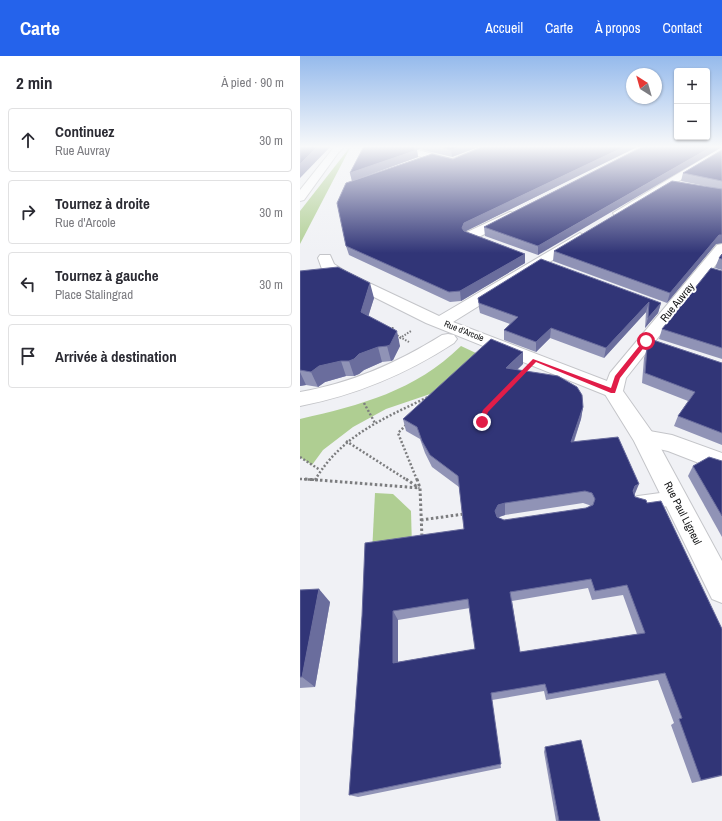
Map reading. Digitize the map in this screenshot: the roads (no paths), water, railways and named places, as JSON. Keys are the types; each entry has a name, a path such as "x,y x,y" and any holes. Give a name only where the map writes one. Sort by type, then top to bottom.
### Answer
{"street":[{"path":"300,198 312,182"},
{"path":"608,220 668,182 685,186"},
{"path":"484,242 470,236 519,212"},
{"path":"300,399 326,395 376,379 412,363 448,326 538,263 587,232"},
{"name":"Rue Auvray","path":"615,384 646,341 663,308 722,248"},
{"path":"521,256 558,270"},
{"name":"Rue d'Arcole","path":"311,271 331,262 343,276 448,326 615,384"},
{"path":"702,270 720,275"},
{"path":"646,341 664,347"},
{"path":"615,384 644,438 672,443 722,463"},
{"name":"Rue Paul Ligneul","path":"644,438 722,589"}],"lane":[{"path":"638,503 675,498"}]}
